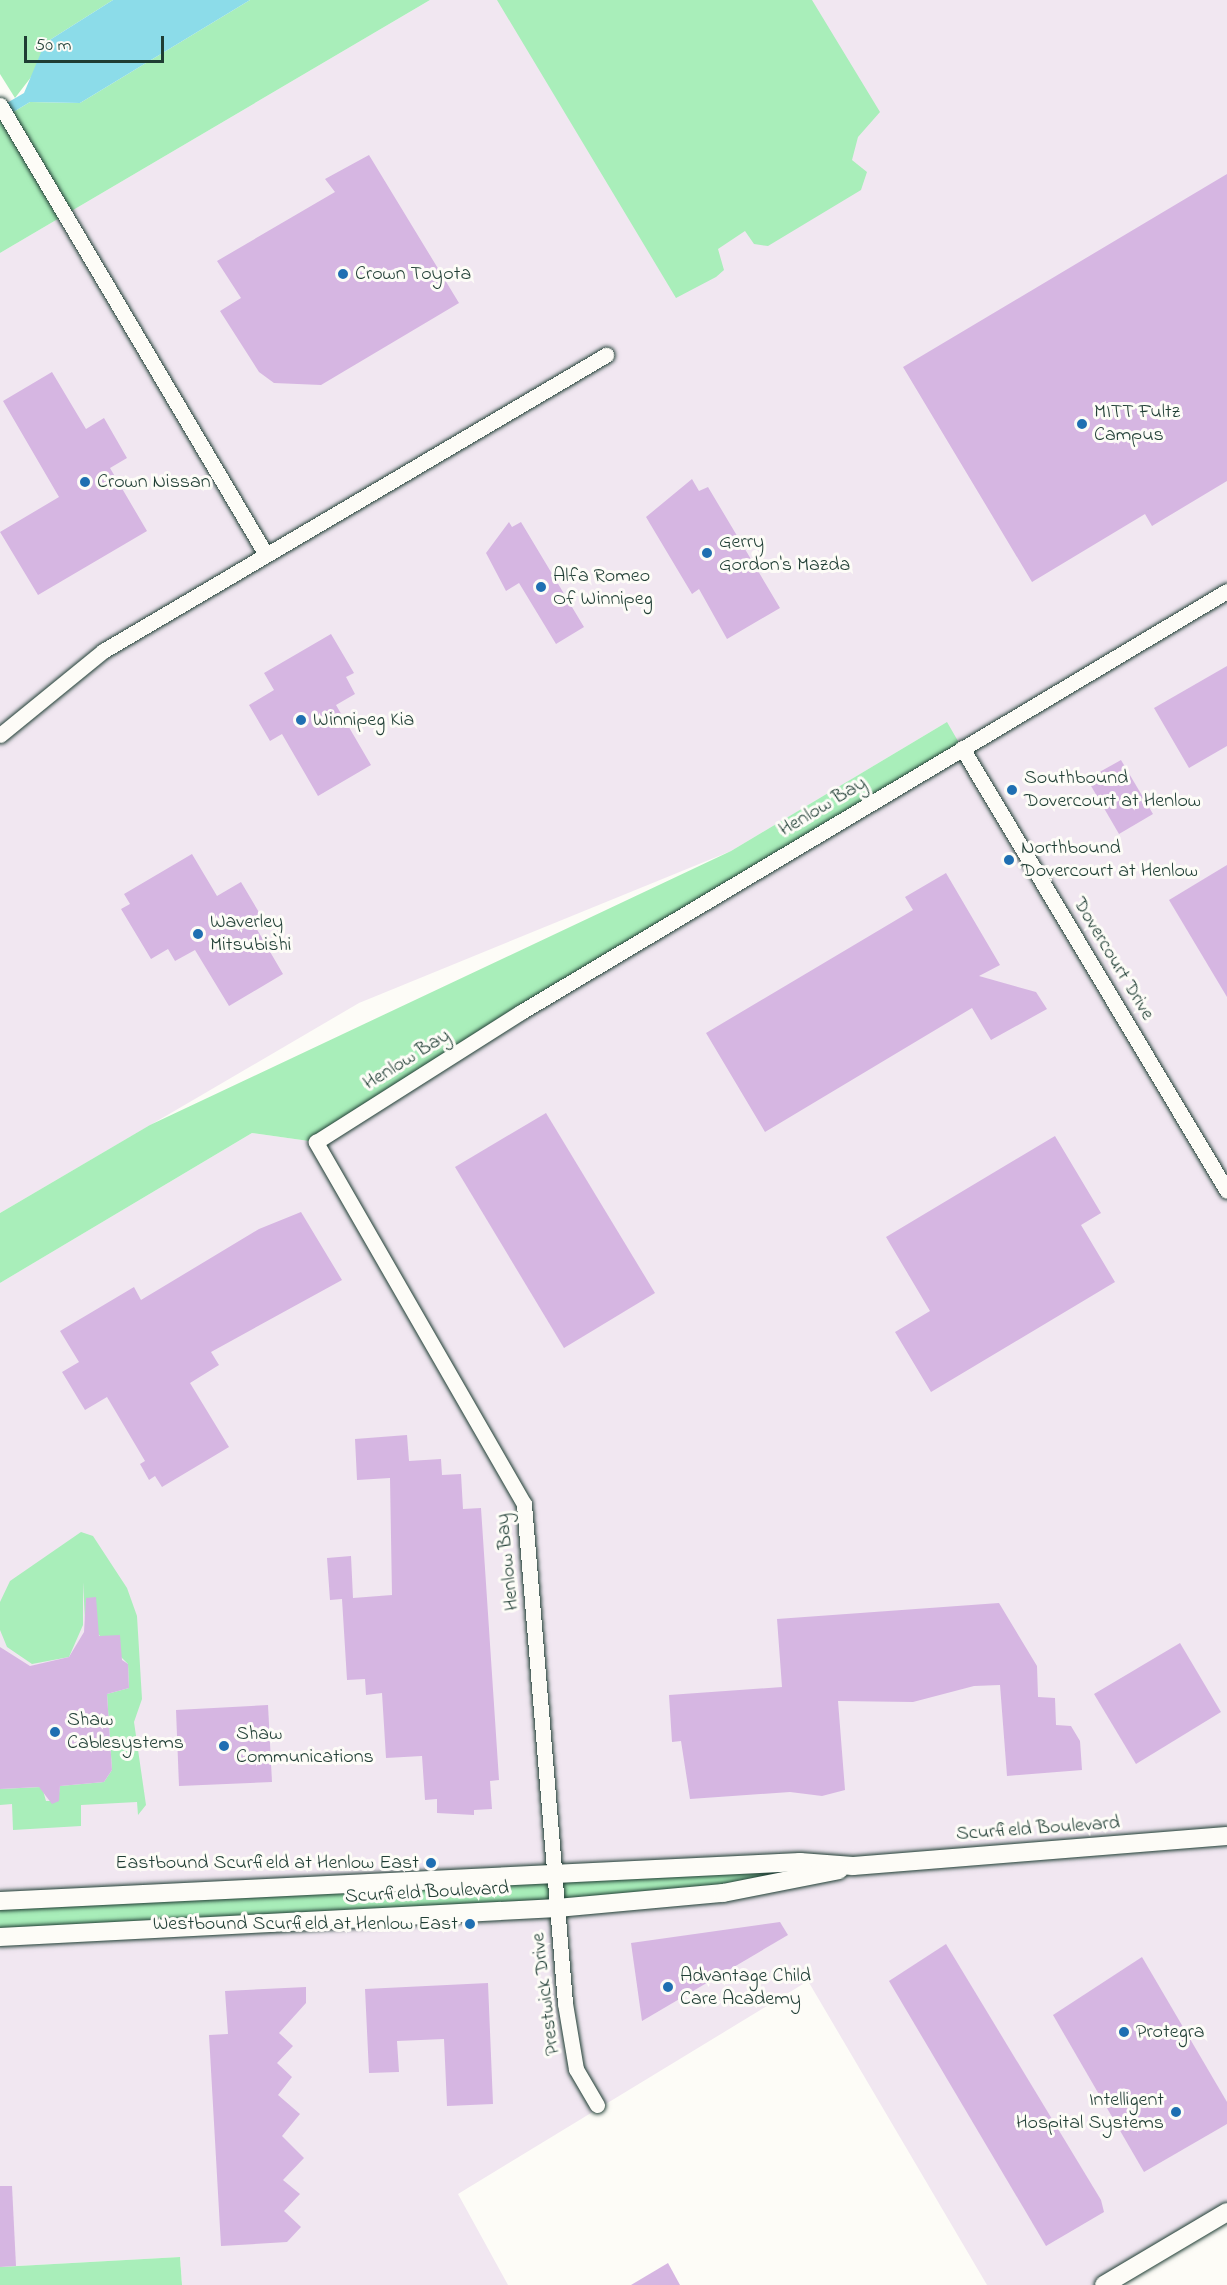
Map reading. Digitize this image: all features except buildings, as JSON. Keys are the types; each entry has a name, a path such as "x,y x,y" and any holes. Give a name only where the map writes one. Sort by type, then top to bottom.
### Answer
{"street":[{"path":"0,105 265,553"},
{"path":"0,735 103,651 265,553 606,355"},
{"name":"Henlow Bay","path":"557,1908 524,1504 316,1142 962,748 1227,591"},
{"name":"Dovercourt Drive","path":"962,748 1227,1191"},
{"name":"Scurfield Boulevard","path":"0,1937 557,1908 723,1893 853,1866 1227,1836"},
{"name":"Scurfield Boulevard","path":"0,1901 555,1872 800,1862 853,1866"},
{"name":"Prestwick Drive","path":"557,1908 571,2043 576,2069 597,2105"},
{"path":"1104,2285 1227,2212"}],"shaded area":[{"path":"430,0 1227,0 1227,2212 1104,2285 987,2285 808,1981 458,2194 508,2285 182,2285 180,2257 0,2267 0,1283 252,1133 316,1142 947,722 731,851 359,1003 0,1213 0,253"}],"green space":[{"path":"0,0 113,0 45,43 38,68 15,98 0,74"},
{"path":"250,0 430,0 0,253 0,120 30,102 80,103"},
{"path":"497,0 812,0 880,112 858,137 852,160 867,172 861,190 768,246 754,244 745,231 718,249 724,270 716,277 676,298"},
{"path":"947,722 962,748 316,1142 252,1133 0,1283 0,1213 150,1125 731,851"},
{"path":"81,1532 93,1536 127,1588 137,1616 142,1699 134,1722 146,1805 138,1815 137,1802 81,1805 81,1826 13,1830 12,1804 0,1805 0,1789 42,1787 46,1801 58,1801 60,1786 104,1782 112,1770 107,1694 129,1688 128,1664 85,1621 83,1582 83,1625 69,1657 32,1664 7,1647 0,1630 0,1602 10,1581"},
{"path":"853,1866 723,1893 0,1937 0,1901"},
{"path":"180,2257 182,2285 0,2285 0,2267"}],"water":[{"path":"113,0 250,0 80,103 30,102 0,120 0,107 24,93 45,43"}],"place":[{"name":"Crown Toyota","path":"343,274"},
{"name":"MITT Fultz Campus","path":"1082,424"},
{"name":"Crown Nissan","path":"85,482"},
{"name":"Gerry Gordon's Mazda","path":"707,553"},
{"name":"Alfa Romeo Of Winnipeg","path":"541,587"},
{"name":"Winnipeg Kia","path":"301,720"},
{"name":"Southbound Dovercourt at Henlow","path":"1012,790"},
{"name":"Northbound Dovercourt at Henlow","path":"1009,860"},
{"name":"Waverley Mitsubishi","path":"198,934"},
{"name":"Shaw Cablesystems","path":"55,1732"},
{"name":"Shaw Communications","path":"224,1746"},
{"name":"Eastbound Scurfield at Henlow East","path":"431,1863"},
{"name":"Westbound Scurfield at Henlow East","path":"470,1924"},
{"name":"Advantage Child Care Academy","path":"668,1987"},
{"name":"Protegra","path":"1124,2032"},
{"name":"Intelligent Hospital Systems","path":"1176,2112"}]}
